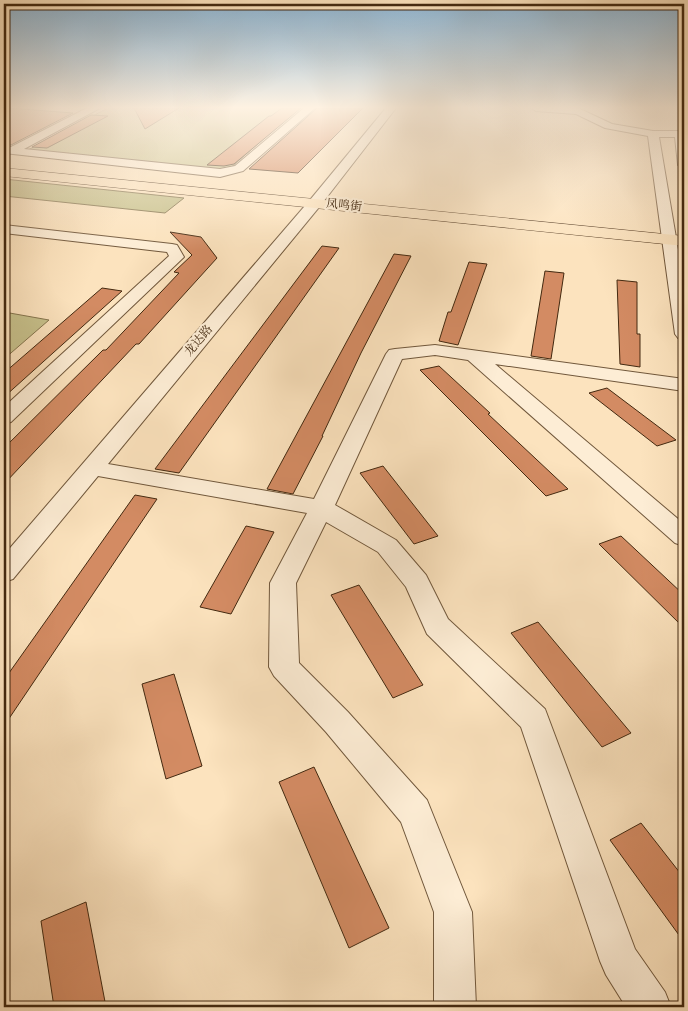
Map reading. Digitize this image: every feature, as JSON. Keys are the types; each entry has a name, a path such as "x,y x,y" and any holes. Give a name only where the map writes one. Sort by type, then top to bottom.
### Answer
{"main road":[{"name":"凤鸣街","path":"4,166 317,201"},
{"name":"凤鸣街","path":"4,172 677,237"}],"street":[{"path":"38,155 220,173 239,169 255,155"},
{"name":"龙达路","path":"4,572 353,155"},
{"path":"658,155 677,237 684,334"},
{"path":"4,229 172,248 177,257 4,418"},
{"path":"455,1007 452,912 415,812 337,722 284,667 283,582 395,354 434,350 684,385"},
{"path":"474,356 684,537"},
{"path":"92,468 321,508 387,546 417,582 437,626 534,719 620,961 650,1007"}],"shaded area":[{"path":"70,155 245,155 228,170"},
{"path":"4,179 184,198 165,213 4,196"},
{"path":"4,312 49,320 4,359"}],"building":[{"path":"219,155 245,155 234,164 224,166 207,165"},
{"path":"264,155 316,155 298,173 249,169"},
{"path":"170,232 201,237 217,258 139,344 136,344 4,484 4,448 103,350 106,350 179,273 174,272 192,255"},
{"path":"322,246 339,248 179,473 155,469"},
{"path":"394,254 411,256 361,353 323,436 293,494 267,489"},
{"path":"469,262 487,264 458,345 439,341 448,312 451,312"},
{"path":"545,271 564,273 551,359 531,356"},
{"path":"617,280 637,282 637,334 640,334 640,367 620,364"},
{"path":"102,288 122,291 4,397 4,373"},
{"path":"439,366 568,489 546,496 420,370"},
{"path":"607,388 676,440 657,446 589,393"},
{"path":"383,466 438,536 414,544 360,473"},
{"path":"135,495 157,499 4,726 4,680"},
{"path":"246,526 274,532 231,614 200,607"},
{"path":"621,536 684,595 684,628 599,544"},
{"path":"359,585 423,685 393,698 331,595"},
{"path":"538,622 631,733 602,747 511,633"},
{"path":"174,674 202,766 166,779 142,684"},
{"path":"314,767 389,928 349,948 279,782"},
{"path":"641,823 684,878 684,942 610,840"},
{"path":"86,902 106,1007 54,1007 41,921"}]}
